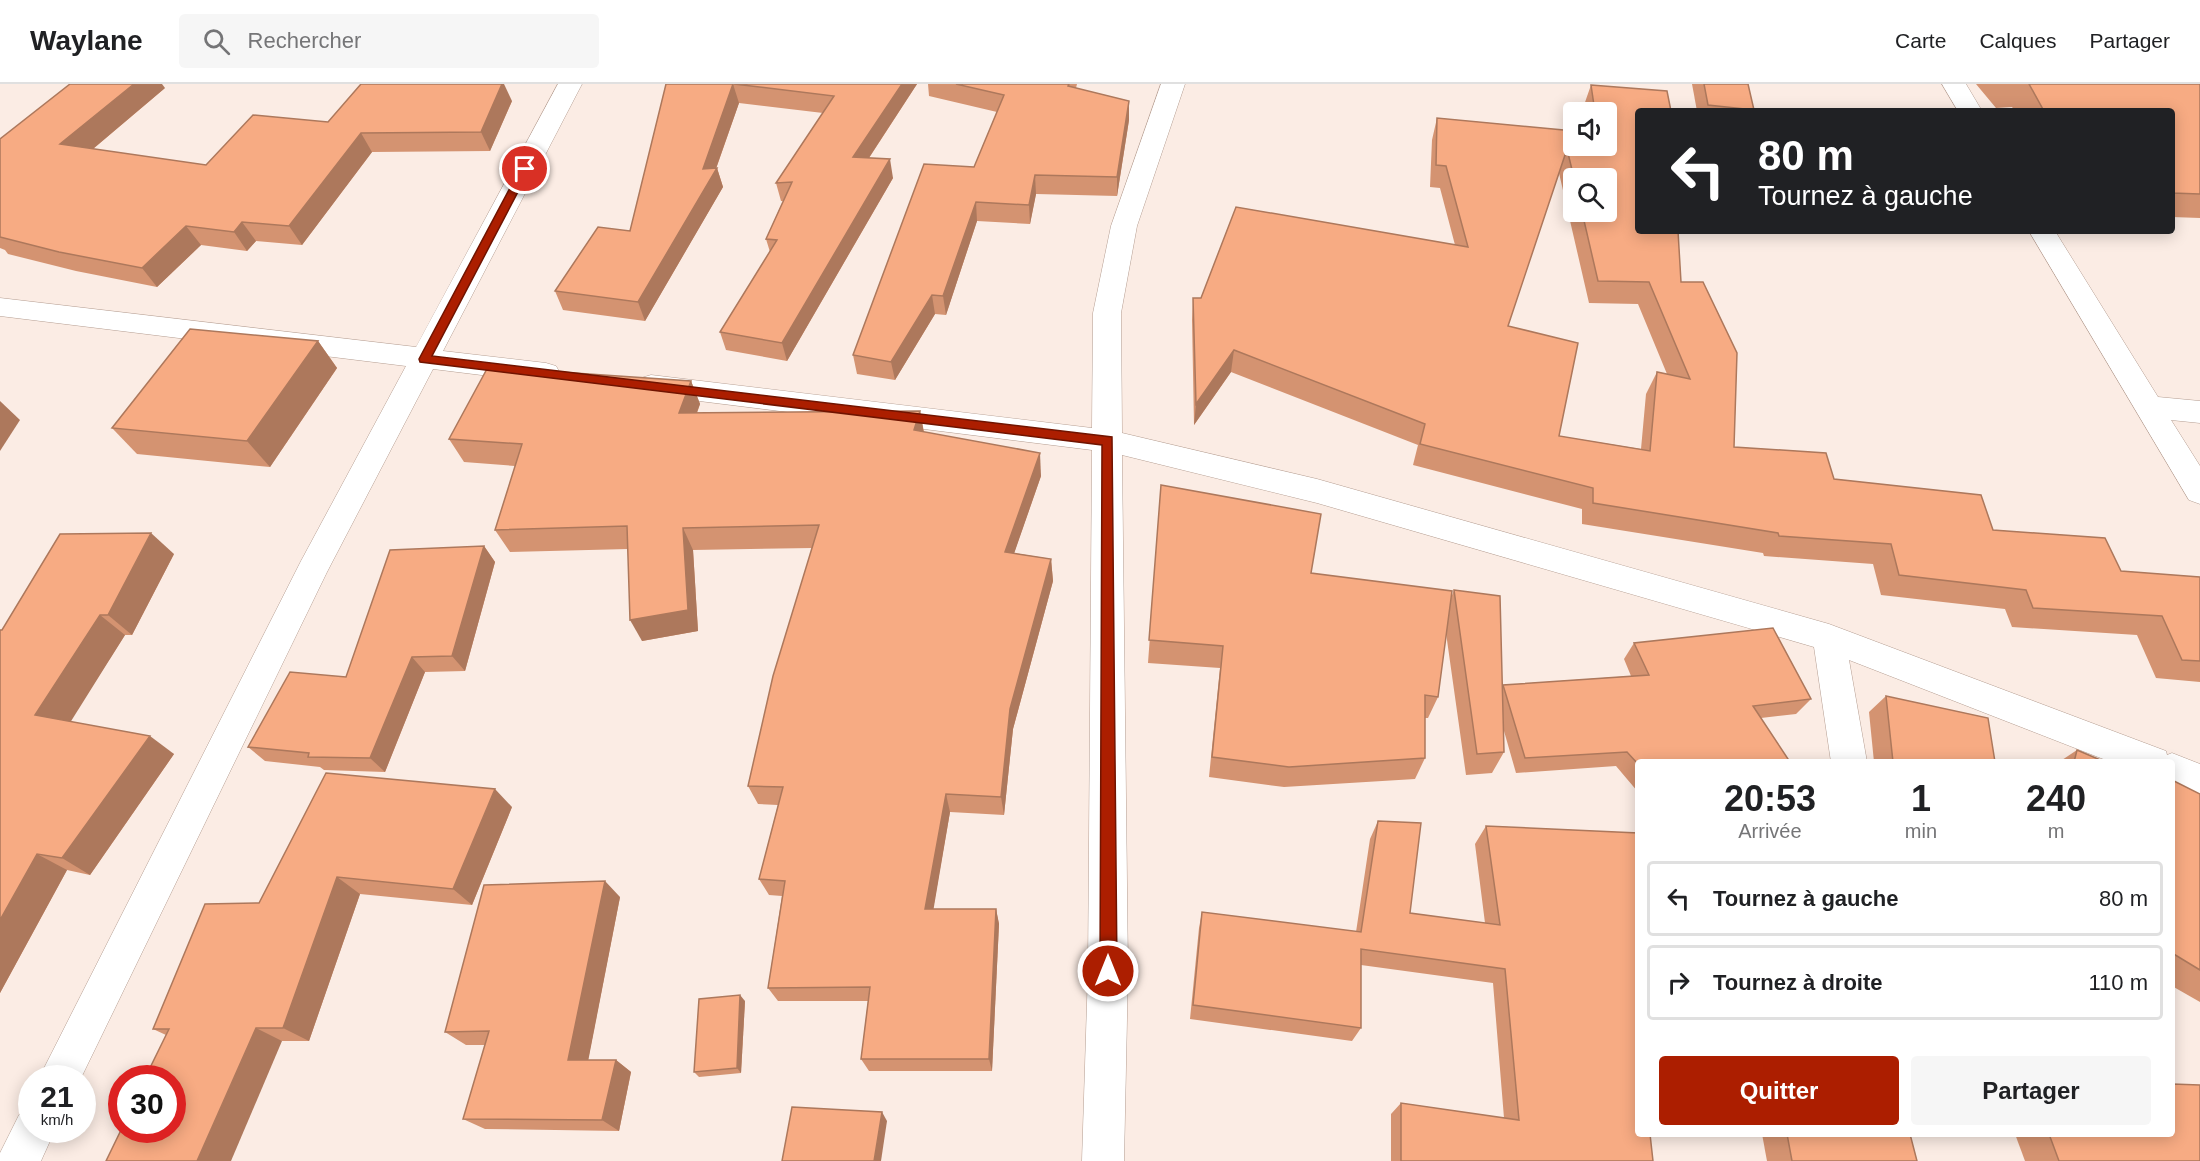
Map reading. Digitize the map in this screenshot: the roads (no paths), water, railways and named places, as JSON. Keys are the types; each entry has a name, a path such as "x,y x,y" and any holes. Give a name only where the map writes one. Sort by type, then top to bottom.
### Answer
{"street":[{"path":"65,1065 312,570 570,84"},
{"path":"1103,1161 1108,971 1107,313 1124,226 1173,84"},
{"path":"1954,84 1968,108"},
{"path":"2044,234 2200,492"},
{"path":"0,307 578,377"},
{"path":"625,382 1108,441 1317,491 1829,638 2145,759"},
{"path":"2148,407 2200,412"},
{"path":"1829,638 1849,759"},
{"path":"2175,770 2200,780"},
{"path":"18,1161 27,1143"}]}
